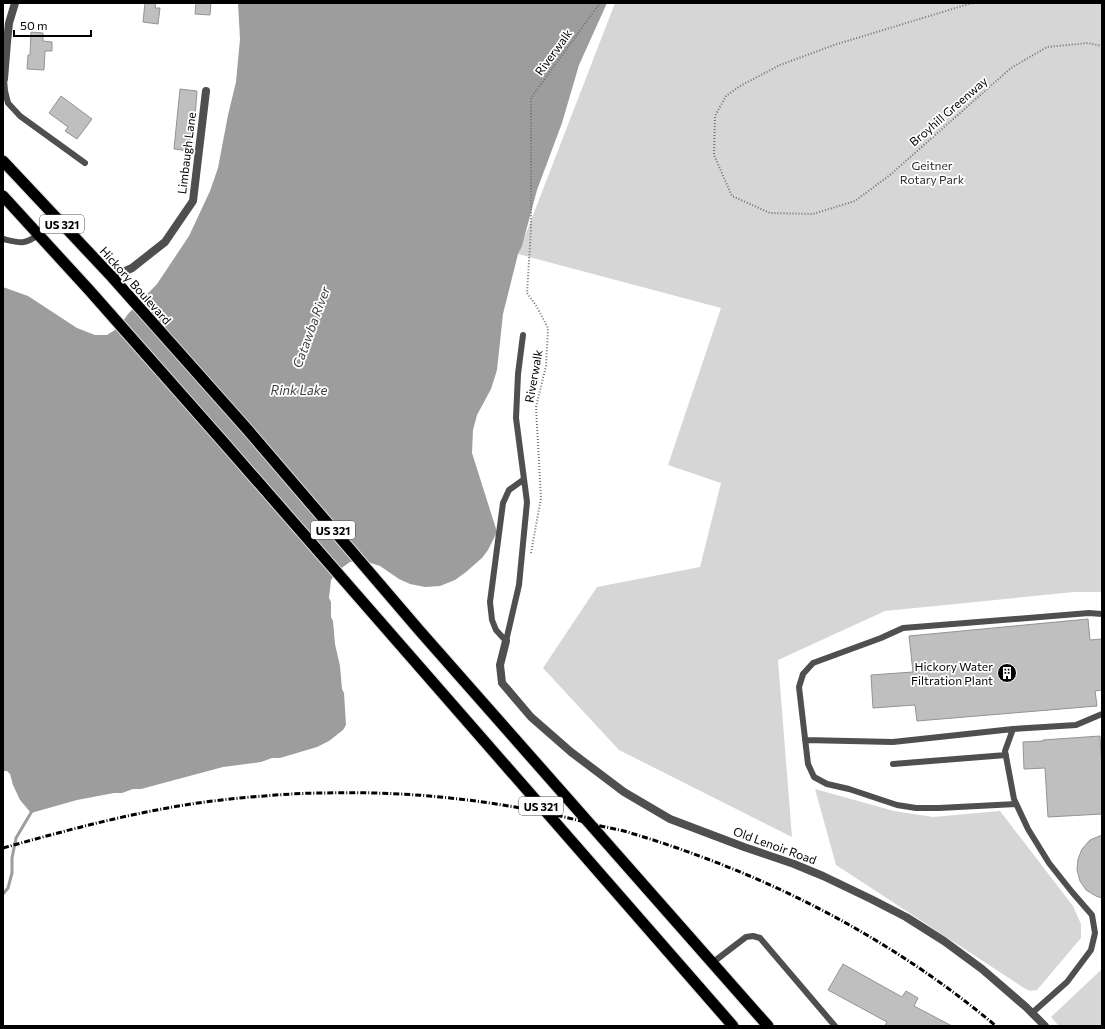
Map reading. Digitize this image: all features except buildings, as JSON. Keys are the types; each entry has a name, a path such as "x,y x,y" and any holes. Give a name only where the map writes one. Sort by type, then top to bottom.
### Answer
{"highway":[{"name":"Hickory Boulevard","path":"3,161 112,277 247,429 419,630 712,963"},
{"name":"US 321","path":"3,196 226,444 734,1026"},
{"name":"US 321","path":"712,963 768,1026"}],"street":[{"path":"4,79 9,23 16,3"},
{"name":"Limbaugh Lane","path":"112,277 132,268 165,242 193,201 206,91"},
{"name":"Old Lenoir Road","path":"506,641 500,665 502,684 531,717 571,752 624,792 670,818 744,847 815,872 845,885 906,917 944,941 982,969 1045,1026"}],"lane":[{"path":"4,79 8,103 20,116 85,163"},
{"path":"3,239 19,242 28,241 38,235"},
{"path":"506,641 519,585 527,502 516,418 518,374 523,335"},
{"path":"506,641 496,630 492,620 490,602 503,503 509,490 523,480"},
{"path":"1016,804 916,808 897,805 849,789 827,784 814,778 808,764 799,687 803,674 813,664 903,628 1067,614 1102,614"},
{"path":"805,740 893,742 1012,729 1076,725 1102,714"},
{"path":"1012,729 1005,751 1016,804 1028,829 1049,863 1092,915 1095,933 1090,950 1067,982 1032,1013"},
{"path":"893,764 1006,755"},
{"path":"712,963 746,937 753,936 760,938 835,1026"}],"path":[{"name":"Riverwalk","path":"530,560 540,498 536,407 546,366 548,328 528,293 532,230 531,98 600,3"},
{"name":"Broyhill Greenway","path":"972,3 834,45 780,65 740,86 726,96 715,116 714,154 732,196 770,213 813,214 856,201 890,175 1011,68 1047,47 1088,43 1102,46"}],"green space":[{"name":"Geitner Rotary Park","path":"615,3 1102,3 1102,592 1074,592 885,611 778,660 792,837 619,750 543,668 597,587 700,567 721,483 668,465 721,308 518,254"},
{"path":"815,789 894,811 933,817 1000,811 1073,906 1081,924 1081,938 1037,990 1030,991 1024,988 836,865"},
{"path":"1102,969 1102,1026 1059,1026 1051,1017"}],"water":[{"name":"Rink Lake","path":"238,3 607,3 579,65 562,123 537,190 522,246 518,254 503,314 497,370 491,389 477,415 473,430 472,453 497,532 482,558 455,580 440,586 425,587 410,584 399,579 380,566 365,561 350,562 336,572 331,580 329,598 331,602 331,617 333,621 335,644 340,666 342,689 344,693 346,725 343,730 329,741 317,747 280,758 272,758 261,762 223,767 141,789 133,789 122,793 114,793 77,800 31,813 20,800 10,774 7,771 3,771 3,287 28,296 77,328 95,335 107,335 118,328 128,314 157,284 189,236 210,191 218,168 236,82 240,39"}],"waterway":[{"path":"3,894 8,888 12,873 12,858 16,838 32,811"}],"railway":[{"path":"3,848 87,825 144,812 230,799 313,793 381,793 408,794 492,803 562,816 634,834 731,868 779,889 870,937 913,964 996,1026"}],"place":[{"name":"Hickory Water Filtration Plant","path":"1007,673"}],"water label":[{"name":"Catawba River","path":"311,327"}]}
